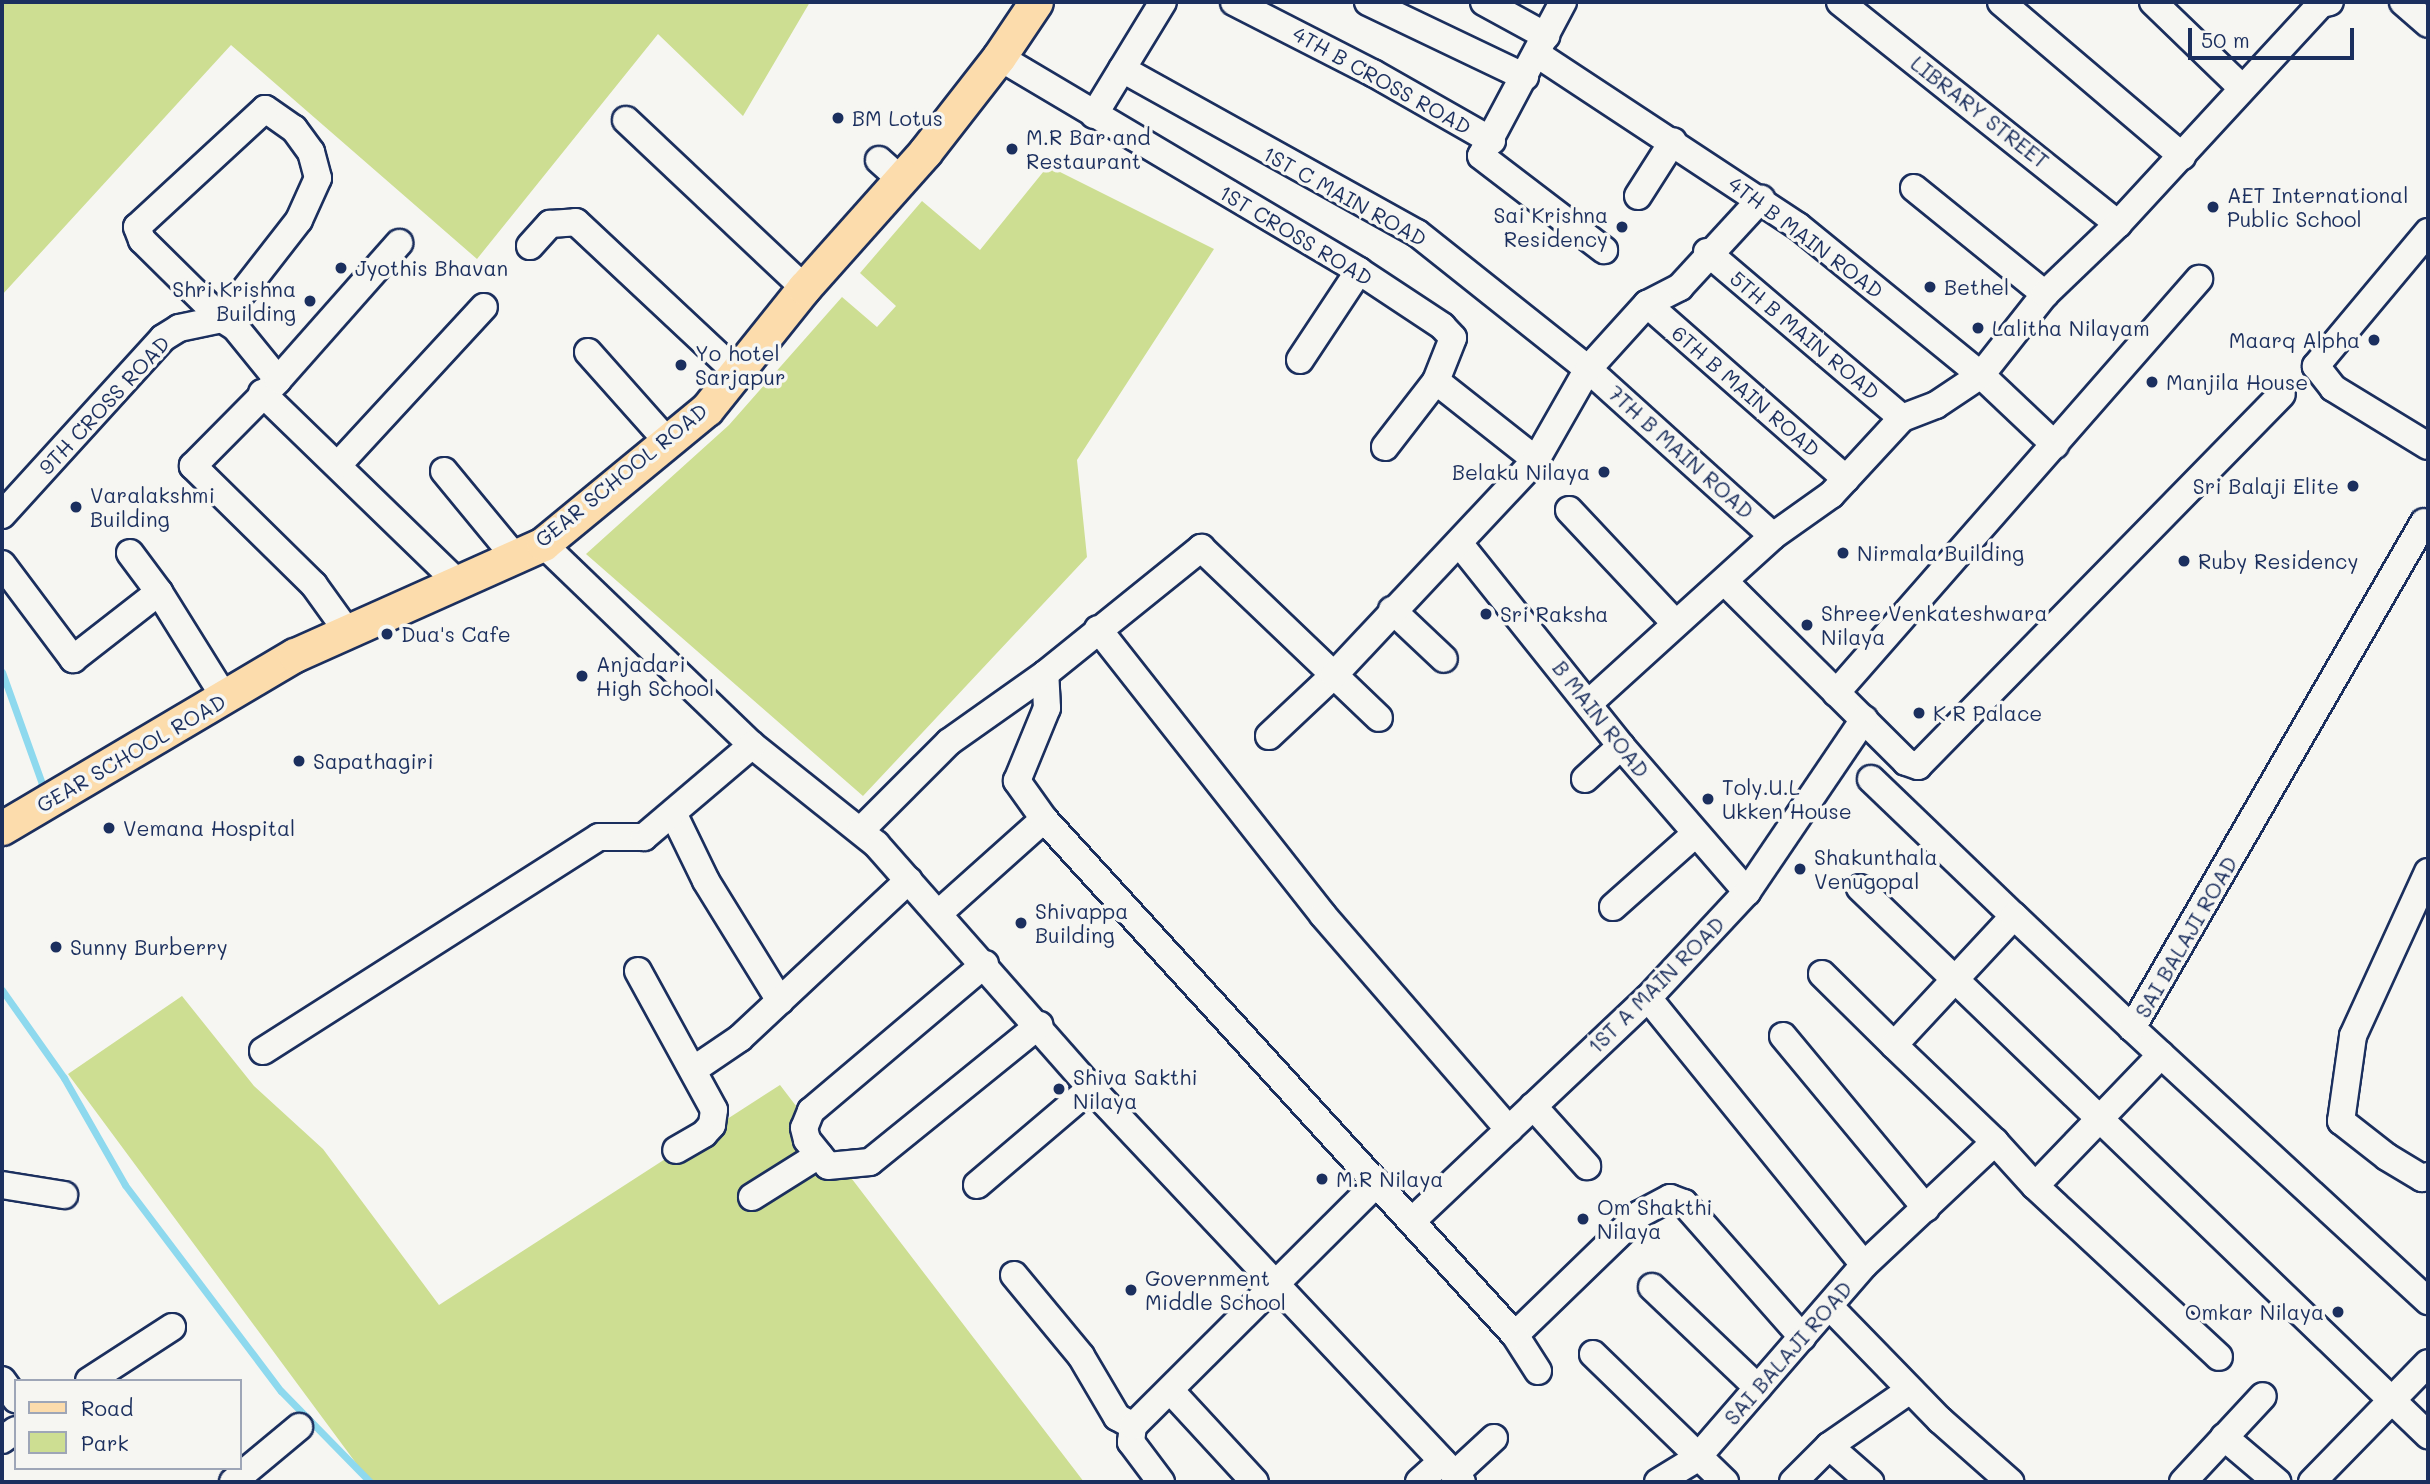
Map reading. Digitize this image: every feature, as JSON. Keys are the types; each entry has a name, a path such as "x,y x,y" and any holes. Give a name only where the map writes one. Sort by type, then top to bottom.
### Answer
{"main road":[{"name":"GEAR SCHOOL ROAD","path":"15,820 295,656 529,550 668,442 707,410 735,371 804,288 890,170 999,57 1036,2"}],"street":[{"path":"1094,115 1163,2"},
{"name":"4TH B CROSS ROAD","path":"1234,2 1373,73 1492,141"},
{"path":"1368,2 1536,56"},
{"path":"1484,2 1536,56"},
{"name":"4TH B CROSS ROAD","path":"1563,2 1492,141 1481,156 1604,250"},
{"name":"LIBRARY STREET","path":"1840,2 2118,224"},
{"path":"2001,2 2182,156"},
{"path":"2153,2 2242,88"},
{"path":"2403,2 2428,24"},
{"path":"1589,703 1773,536 1846,478 1902,418 1936,405 1981,375 2045,295 2118,224 2322,3"},
{"name":"4TH B MAIN ROAD","path":"1536,56 1673,141 1761,200 1981,375 2055,445"},
{"name":"1ST CROSS ROAD","path":"999,57 1359,271 1453,338 1436,381 1385,446"},
{"name":"1ST C MAIN ROAD","path":"1122,69 1417,233 1588,369"},
{"path":"222,319 299,220 317,178 311,152 294,129 265,109 137,227 142,240 222,319 235,327 270,386 338,465 457,582"},
{"path":"626,120 804,288"},
{"path":"1638,196 1673,141"},
{"path":"1914,188 2045,295"},
{"path":"1269,737 1334,674 1536,460 1588,369 1647,304 1680,287 1707,252 1761,200"},
{"path":"530,246 550,224 576,222 735,371"},
{"path":"2428,232 2316,366 2333,388 2428,446"},
{"path":"347,631 314,585 193,466 270,386 399,243"},
{"name":"5TH B MAIN ROAD","path":"1707,252 1902,418"},
{"path":"1300,360 1359,271"},
{"path":"1836,693 2199,279"},
{"name":"6TH B MAIN ROAD","path":"1647,304 1846,478"},
{"path":"338,465 484,307"},
{"name":"9TH CROSS ROAD","path":"2,515 163,338 179,328 222,319"},
{"path":"588,352 668,442"},
{"name":"7TH B MAIN ROAD","path":"1588,369 1773,536"},
{"path":"1436,381 1536,460"},
{"path":"1725,582 1906,762 1918,766 1928,760 2166,525 2282,394"},
{"path":"444,471 529,550 752,746 861,830 985,964 1091,1088 1453,1473"},
{"path":"1569,510 1675,623"},
{"name":"SAI BALAJI ROAD","path":"1871,779 2132,1028 2414,524"},
{"name":"B MAIN ROAD","path":"1459,543 1589,703 1620,746 1694,835 1746,892"},
{"path":"861,830 949,742 1045,674 1201,548 1379,718"},
{"path":"130,554 159,592 225,698"},
{"path":"2,564 73,659 159,592"},
{"path":"1392,610 1444,659"},
{"path":"1098,629 1323,915 1509,1130"},
{"path":"1045,674 1047,708 1017,781 1044,819 1515,1335 1538,1371"},
{"name":"1ST A MAIN ROAD","path":"1412,1221 1648,998 1746,892 1864,719"},
{"path":"263,1051 599,837 644,837 674,815 752,746"},
{"path":"1585,779 1620,746"},
{"path":"674,815 706,881 780,1001"},
{"path":"939,914 1044,819"},
{"path":"1614,907 1694,835"},
{"path":"2428,872 2353,1036 2341,1121 2387,1157 2422,1178 2428,1175"},
{"path":"693,1070 740,1038 909,880"},
{"path":"1860,888 2099,1123 2428,1435"},
{"path":"1894,1045 2014,916"},
{"path":"985,964 819,1102 804,1128 828,1166 870,1162 1039,1025"},
{"path":"638,971 693,1070 714,1117 704,1134 676,1150"},
{"path":"1822,974 1995,1142 2035,1186 2219,1357"},
{"path":"1648,998 1864,1265"},
{"path":"2132,1028 2428,1301"},
{"path":"1783,1037 1926,1208"},
{"path":"2035,1186 2099,1123 2161,1055"},
{"path":"977,1185 1091,1088"},
{"path":"1533,1107 1587,1166"},
{"name":"SAI BALAJI ROAD","path":"1658,1482 1696,1459 1864,1265 1995,1142"},
{"path":"752,1196 819,1154"},
{"path":"1161,1482 1131,1442 1133,1426 1377,1183"},
{"path":"2,1185 64,1195"},
{"path":"1515,1335 1640,1214 1670,1198 1684,1203 1802,1337"},
{"path":"1014,1275 1081,1356 1117,1417 1133,1426"},
{"path":"1652,1287 1758,1388"},
{"path":"1830,1307 1910,1390 2010,1482"},
{"path":"92,1379 172,1327"},
{"path":"1592,1354 1696,1459 1725,1482"},
{"path":"2312,1482 2428,1363"},
{"path":"2,1380 14,1396"},
{"path":"1170,1390 1255,1482"},
{"path":"1793,1482 1829,1446 1910,1390"},
{"path":"2183,1482 2263,1396"},
{"path":"233,1482 299,1427"},
{"path":"2224,1437 2277,1482"},
{"path":"1419,1482 1453,1473 1494,1438"},
{"path":"1829,1446 1870,1482"}],"green space":[{"path":"2,2 810,2 743,116 658,34 477,259 231,45 2,295"},
{"path":"1048,166 1214,249 1077,460 1087,557 863,796 586,554 729,425 842,297 877,327 896,306 860,273 922,201 980,250"},
{"path":"182,996 254,1086 323,1149 439,1305 780,1085 1084,1482 370,1482 68,1074"}],"waterway":[{"path":"2,672 42,784 36,793"},
{"path":"2,990 64,1078 125,1185 281,1391 370,1482"}],"place":[{"name":"BM Lotus","path":"838,118"},
{"name":"M.R Bar and Restaurant","path":"1012,149"},
{"name":"AET International Public School","path":"2213,207"},
{"name":"Sai Krishna Residency","path":"1622,227"},
{"name":"Jyothis Bhavan","path":"341,268"},
{"name":"Bethel","path":"1930,287"},
{"name":"Shri Krishna Building","path":"310,301"},
{"name":"Lalitha Nilayam","path":"1978,328"},
{"name":"Maarq Alpha","path":"2374,340"},
{"name":"Yo hotel Sarjapur","path":"681,365"},
{"name":"Manjila House","path":"2152,382"},
{"name":"Belaku Nilaya","path":"1604,472"},
{"name":"Sri Balaji Elite","path":"2353,486"},
{"name":"Varalakshmi Building","path":"76,507"},
{"name":"Nirmala Building","path":"1843,553"},
{"name":"Ruby Residency","path":"2184,561"},
{"name":"Sri Raksha","path":"1486,614"},
{"name":"Shree Venkateshwara Nilaya","path":"1807,625"},
{"name":"Dua's Cafe","path":"387,634"},
{"name":"Anjadari High School","path":"582,676"},
{"name":"K R Palace","path":"1919,713"},
{"name":"Sapathagiri","path":"299,761"},
{"name":"Toly.U.L Ukken House","path":"1708,799"},
{"name":"Vemana Hospital","path":"109,828"},
{"name":"Shakunthala Venugopal","path":"1800,869"},
{"name":"Shivappa Building","path":"1021,923"},
{"name":"Sunny Burberry","path":"56,947"},
{"name":"Shiva Sakthi Nilaya","path":"1059,1089"},
{"name":"M.R Nilaya","path":"1322,1179"},
{"name":"Om Shakthi Nilaya","path":"1583,1219"},
{"name":"Government Middle School","path":"1131,1290"},
{"name":"Omkar Nilaya","path":"2338,1312"}]}
